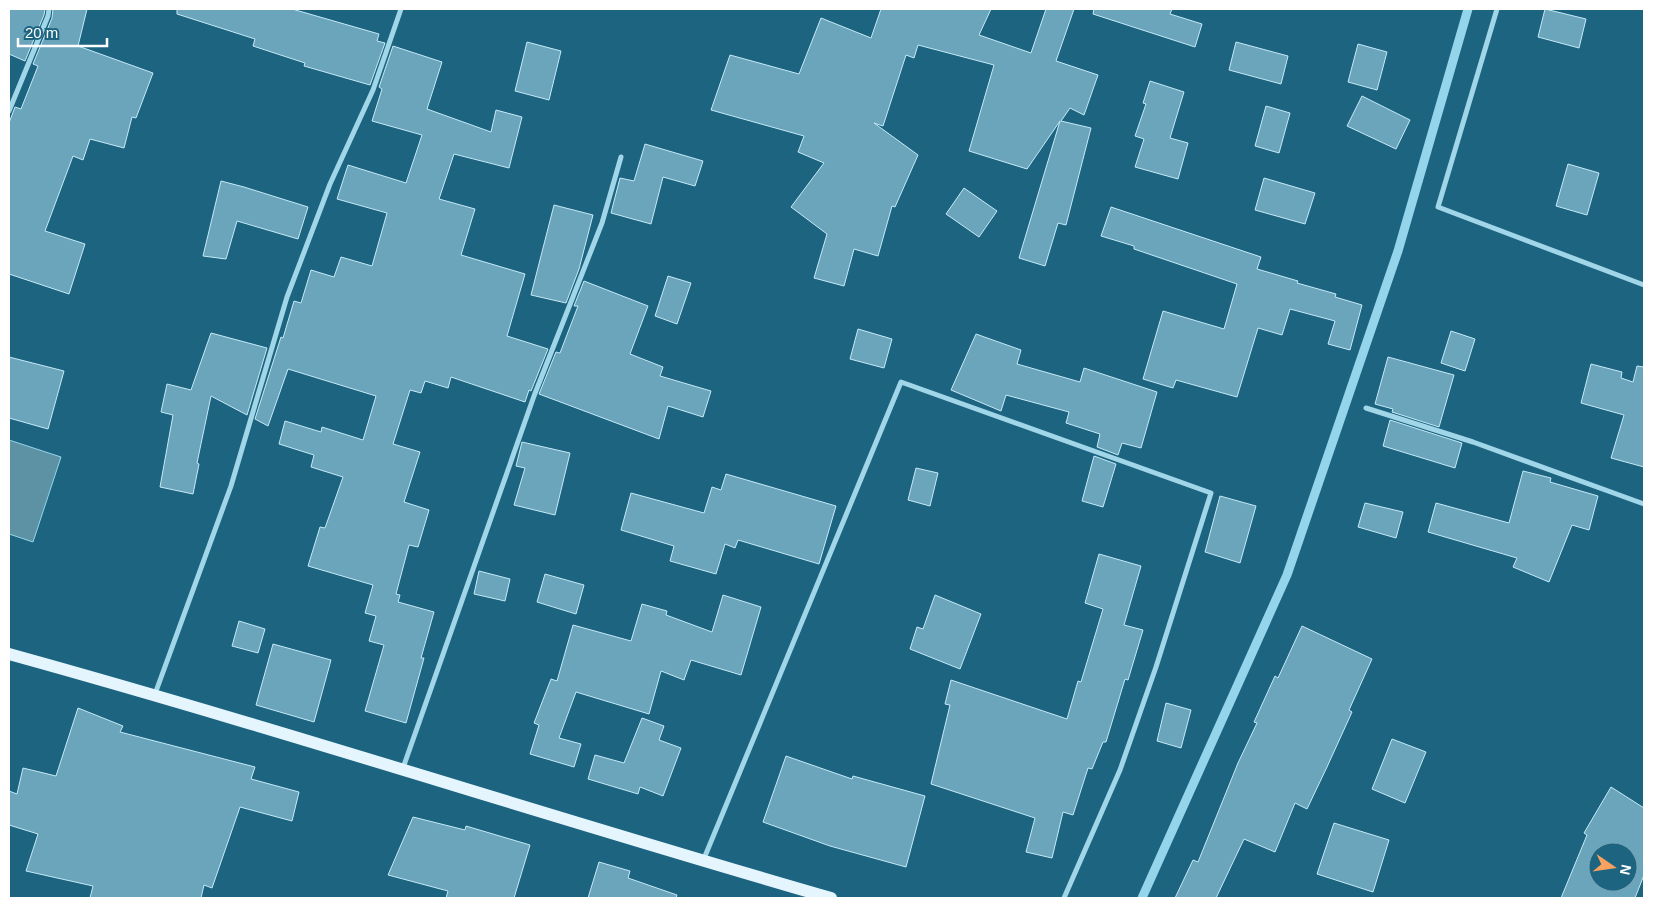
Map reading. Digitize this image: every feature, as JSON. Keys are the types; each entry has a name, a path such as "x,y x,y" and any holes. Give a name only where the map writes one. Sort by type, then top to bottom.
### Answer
{"main road":[{"path":"9,654 155,694 703,862 831,898"}],"street":[{"path":"9,111 49,9"},
{"path":"155,694 231,486 287,297 330,184 373,90 401,9"},
{"path":"1497,9 1438,207 1644,285"},
{"path":"403,769 534,396 602,223 621,157"},
{"path":"703,862 901,382 1211,493 1156,667 1120,770 1064,898"},
{"path":"1366,408 1473,442 1644,504"}],"water":[{"path":"9,440 61,457 33,542 9,534"}],"building":[{"path":"9,9 45,9 25,61 9,54"},
{"path":"53,9 87,9 78,46 153,73 136,118 132,117 124,148 90,139 83,160 73,156 45,231 85,244 69,294 9,274 9,123 15,107 21,109 38,66 33,64 52,18"},
{"path":"177,9 292,9 379,34 377,41 385,43 370,85 304,66 305,63 253,46 255,39 177,14"},
{"path":"881,9 991,9 979,35 1031,53 1046,9 1074,9 1056,61 1098,75 1084,115 1070,108 1061,121 1091,128 1066,225 1058,223 1045,266 1019,258 1060,121 1027,169 969,151 994,65 918,45 914,58 906,55 883,126 874,123 918,155 895,207 892,206 878,256 854,249 844,286 814,278 827,234 791,207 824,163 798,152 804,136 711,110 730,55 799,74 821,18 871,38"},
{"path":"1094,9 1172,9 1170,14 1202,24 1195,47 1093,14"},
{"path":"1545,9 1586,19 1579,48 1538,37"},
{"path":"527,42 561,51 549,100 515,91"},
{"path":"1236,42 1288,56 1281,84 1229,70"},
{"path":"1358,44 1387,52 1377,90 1348,82"},
{"path":"393,46 442,62 427,109 491,132 496,110 522,117 509,168 454,154 439,199 475,209 461,255 525,274 507,336 548,349 525,402 451,377 448,388 425,381 421,393 410,390 393,444 420,452 404,502 429,510 418,547 409,545 396,594 400,595 398,602 434,612 421,658 424,658 406,723 365,711 384,645 369,641 376,616 365,613 373,585 308,566 320,527 325,528 343,477 311,467 314,455 279,444 285,421 321,432 322,427 363,440 376,396 288,369 268,426 255,419 294,301 301,303 311,270 334,277 341,257 372,266 387,213 337,199 348,165 406,183 422,135 372,121 382,89 379,87"},
{"path":"1150,81 1184,92 1170,138 1188,143 1178,179 1135,167 1144,139 1135,136 1146,104 1143,103"},
{"path":"1362,96 1410,120 1396,149 1347,126"},
{"path":"1266,106 1290,113 1279,153 1255,146"},
{"path":"645,144 703,161 695,186 663,177 651,224 611,213 620,178 634,181"},
{"path":"1568,164 1599,173 1587,215 1556,206"},
{"path":"1264,178 1315,193 1305,224 1255,210"},
{"path":"221,181 308,207 298,239 237,221 226,259 203,256"},
{"path":"964,188 997,211 979,237 946,214"},
{"path":"554,205 593,215 579,269 566,303 531,295"},
{"path":"1111,207 1261,257 1257,269 1336,294 1335,297 1362,305 1350,350 1328,344 1335,321 1290,309 1282,335 1258,328 1237,397 1176,380 1173,388 1143,379 1163,311 1224,329 1237,284 1134,249 1134,246 1101,236"},
{"path":"668,276 691,283 677,324 655,316"},
{"path":"584,281 648,306 630,354 663,367 660,376 711,391 703,417 668,406 659,439 539,394 556,352 560,353 578,306 574,306"},
{"path":"858,329 892,339 884,368 850,359"},
{"path":"1451,331 1475,339 1465,371 1441,363"},
{"path":"211,333 267,348 247,415 211,396 197,463 199,464 193,494 160,487 173,415 161,412 167,384 191,390"},
{"path":"976,334 1021,350 1017,364 1080,382 1084,368 1157,392 1141,448 1122,443 1118,455 1097,447 1100,434 1066,423 1069,412 1006,395 1001,411 951,390"},
{"path":"9,357 64,371 48,429 9,418"},
{"path":"1388,357 1454,375 1439,427 1392,412 1393,409 1375,404"},
{"path":"1591,364 1622,372 1621,378 1633,382 1637,366 1644,367 1644,467 1611,458 1624,415 1581,403"},
{"path":"1390,420 1462,443 1455,468 1383,446"},
{"path":"522,442 570,453 555,515 514,505 525,468 516,466"},
{"path":"1094,456 1116,464 1103,507 1082,501"},
{"path":"916,468 938,473 930,506 908,500"},
{"path":"1523,471 1551,478 1550,482 1598,496 1589,530 1572,525 1549,582 1513,567 1517,558 1428,532 1436,503 1509,523"},
{"path":"726,474 836,506 819,564 738,540 735,548 725,544 716,574 670,561 674,546 621,530 631,493 704,513 712,487 721,490"},
{"path":"1220,496 1256,506 1240,563 1205,552"},
{"path":"1365,503 1403,512 1396,538 1358,527"},
{"path":"1099,554 1141,566 1124,625 1143,630 1128,680 1125,679 1106,742 1103,742 1092,769 1088,768 1073,815 1063,812 1052,858 1026,852 1035,818 931,784 950,705 945,704 951,680 1067,719 1078,681 1081,682 1103,609 1085,603"},
{"path":"479,571 510,579 505,601 474,594"},
{"path":"545,574 584,585 576,614 537,602"},
{"path":"723,595 761,607 741,675 691,660 684,680 661,671 649,714 576,692 559,738 581,744 574,767 530,754 539,725 534,723 551,679 557,681 573,625 631,641 642,604 667,611 666,615 712,632"},
{"path":"935,595 981,614 960,669 910,649 917,627 923,629"},
{"path":"239,621 265,629 258,653 232,646"},
{"path":"1302,626 1372,659 1349,710 1352,712 1327,767 1307,809 1295,803 1275,852 1244,839 1216,898 1175,898 1193,860 1198,862 1238,763 1257,723 1254,722 1275,676 1278,678"},
{"path":"273,644 331,660 314,722 256,705"},
{"path":"1166,703 1191,710 1181,748 1157,741"},
{"path":"78,708 123,726 120,732 255,767 251,779 299,792 292,821 240,807 212,888 204,885 201,898 90,898 93,886 26,871 38,834 9,825 9,791 17,794 23,768 56,776"},
{"path":"642,718 664,726 659,740 681,748 663,796 640,787 638,794 588,779 595,755 624,763"},
{"path":"1392,739 1426,752 1405,803 1372,789"},
{"path":"786,756 852,779 853,776 925,796 906,867 830,846 763,822"},
{"path":"1611,787 1644,808 1644,875 1638,890 1638,842 1588,842 1588,892 1637,892 1635,898 1561,898 1587,835 1584,833"},
{"path":"413,817 465,830 466,826 530,845 514,898 446,898 448,891 388,875"},
{"path":"1334,823 1389,840 1373,892 1317,874"},
{"path":"599,862 630,871 628,878 677,895 676,898 588,898"}],"waterway":[{"path":"1142,898 1287,575 1398,251 1468,9"}]}
